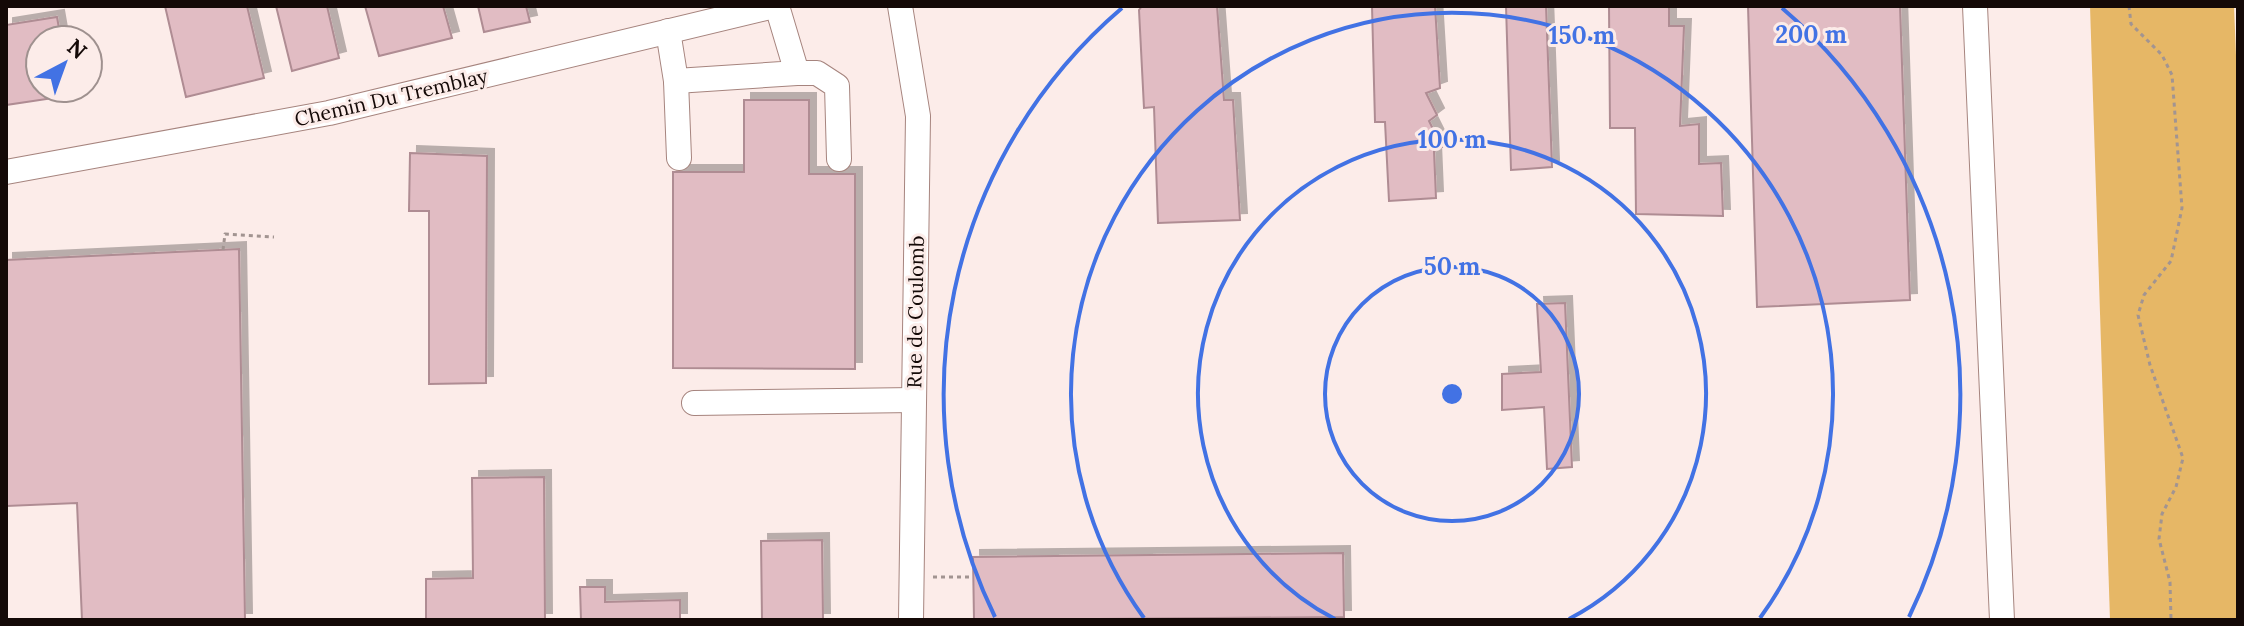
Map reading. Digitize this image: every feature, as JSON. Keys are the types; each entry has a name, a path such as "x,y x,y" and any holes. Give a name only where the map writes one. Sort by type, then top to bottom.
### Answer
{"street":[{"name":"Chemin Du Tremblay","path":"6,172 329,113 775,6"},
{"path":"775,6 797,73"},
{"name":"Rue de Coulomb","path":"900,6 918,116 911,620"},
{"path":"1975,6 2002,620"},
{"path":"668,31 676,81 679,158"},
{"path":"676,81 817,73 837,86 839,159"},
{"path":"694,403 914,400"}],"path":[{"path":"2129,6 2131,24 2162,55 2172,75 2182,208 2171,261 2144,295 2138,315 2150,365 2183,458 2176,487 2162,514 2159,539 2170,582 2171,620"},
{"path":"223,250 225,234 274,237"},
{"path":"911,577 973,577"}],"shaded area":[{"path":"2090,6 2234,6 2238,105 2238,620 2110,620"}],"building":[{"path":"165,6 247,6 264,78 186,97"},
{"path":"276,6 327,6 339,58 292,71"},
{"path":"365,6 443,6 452,38 379,56"},
{"path":"478,6 526,6 530,22 484,32"},
{"path":"1142,6 1217,6 1224,100 1233,100 1240,220 1158,223 1154,107 1144,108 1139,10"},
{"path":"1372,6 1435,6 1440,88 1426,93 1437,115 1429,121 1442,147 1434,151 1436,198 1389,201 1385,122 1375,122"},
{"path":"1506,6 1546,6 1552,167 1511,170"},
{"path":"1609,6 1669,6 1669,26 1684,26 1680,126 1699,124 1699,164 1721,163 1723,216 1636,214 1635,128 1610,128"},
{"path":"1748,6 1900,6 1910,300 1757,307"},
{"path":"57,17 58,24 24,24 24,102 6,105 6,25"},
{"path":"744,100 809,100 809,174 855,174 855,369 673,368 673,172 744,172"},
{"path":"410,153 487,156 486,383 429,384 429,211 409,211"},
{"path":"239,249 245,620 82,620 77,503 7,506 6,260"},
{"path":"1565,303 1572,467 1547,469 1544,407 1502,410 1502,374 1541,372 1537,304"},
{"path":"544,477 545,620 426,620 426,579 473,578 472,478"},
{"path":"822,540 823,620 762,620 761,541"},
{"path":"1343,553 1344,617 974,620 973,557"},
{"path":"580,587 605,587 605,602 680,600 680,620 581,620"}]}
